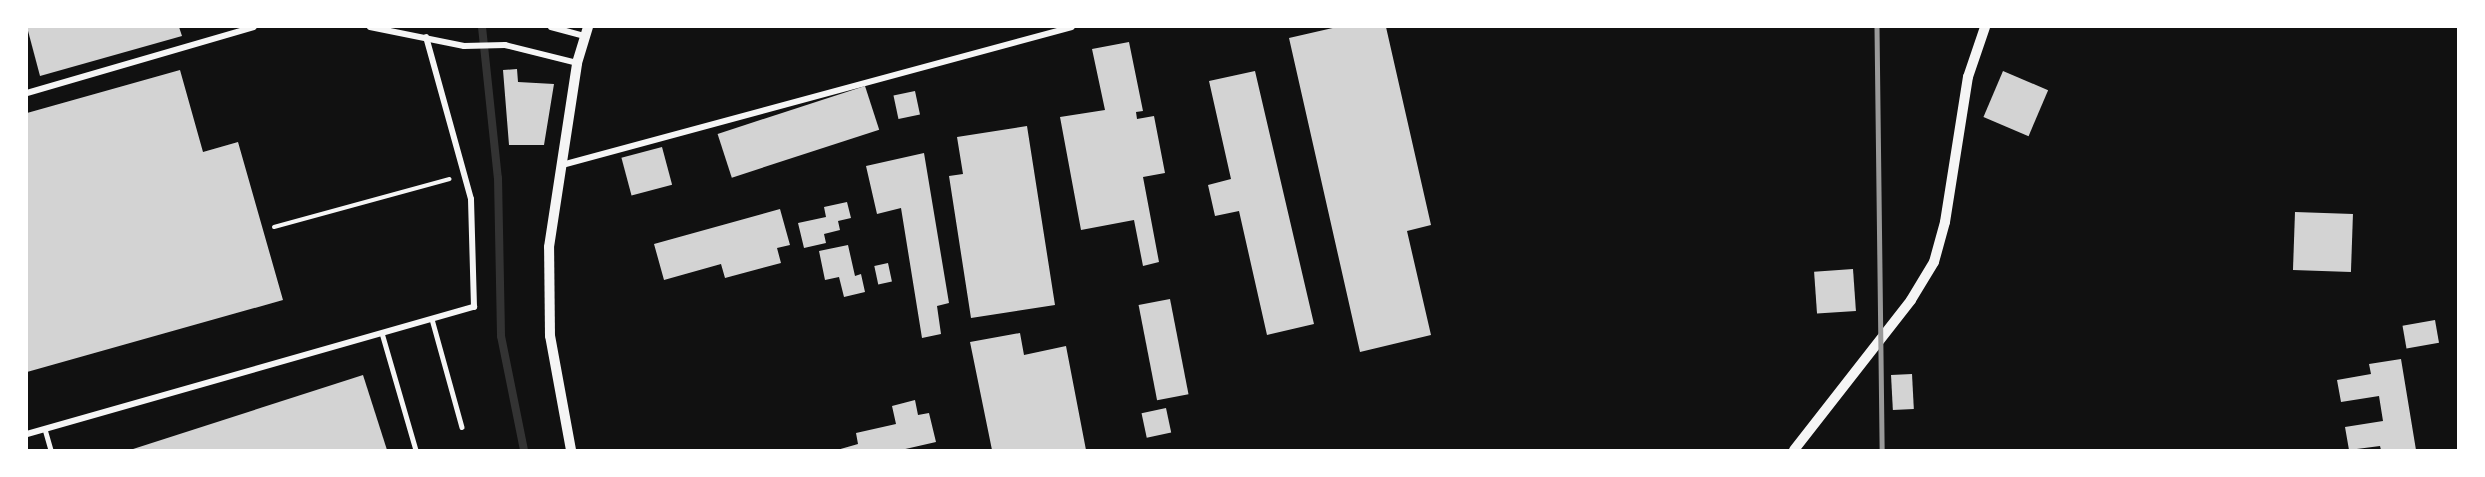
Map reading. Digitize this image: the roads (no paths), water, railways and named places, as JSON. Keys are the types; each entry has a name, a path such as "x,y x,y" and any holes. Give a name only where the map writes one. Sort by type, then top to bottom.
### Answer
{"street":[{"path":"27,93 254,27"},
{"path":"370,27 464,46 505,45 578,63"},
{"path":"551,27 587,32 578,63 549,247 550,336 571,450"},
{"path":"562,165 706,129 856,84 1072,27"},
{"path":"1794,450 1911,300 1934,262 1945,222 1968,77 1984,27"},
{"path":"27,434 474,307 471,199 426,37"}],"lane":[{"path":"432,319 462,427"},
{"path":"382,333 416,450"},
{"path":"45,429 51,450"}],"waterway":[{"path":"482,27 498,178 501,336 524,450"}],"railway":[{"path":"1877,27 1882,450"}]}
